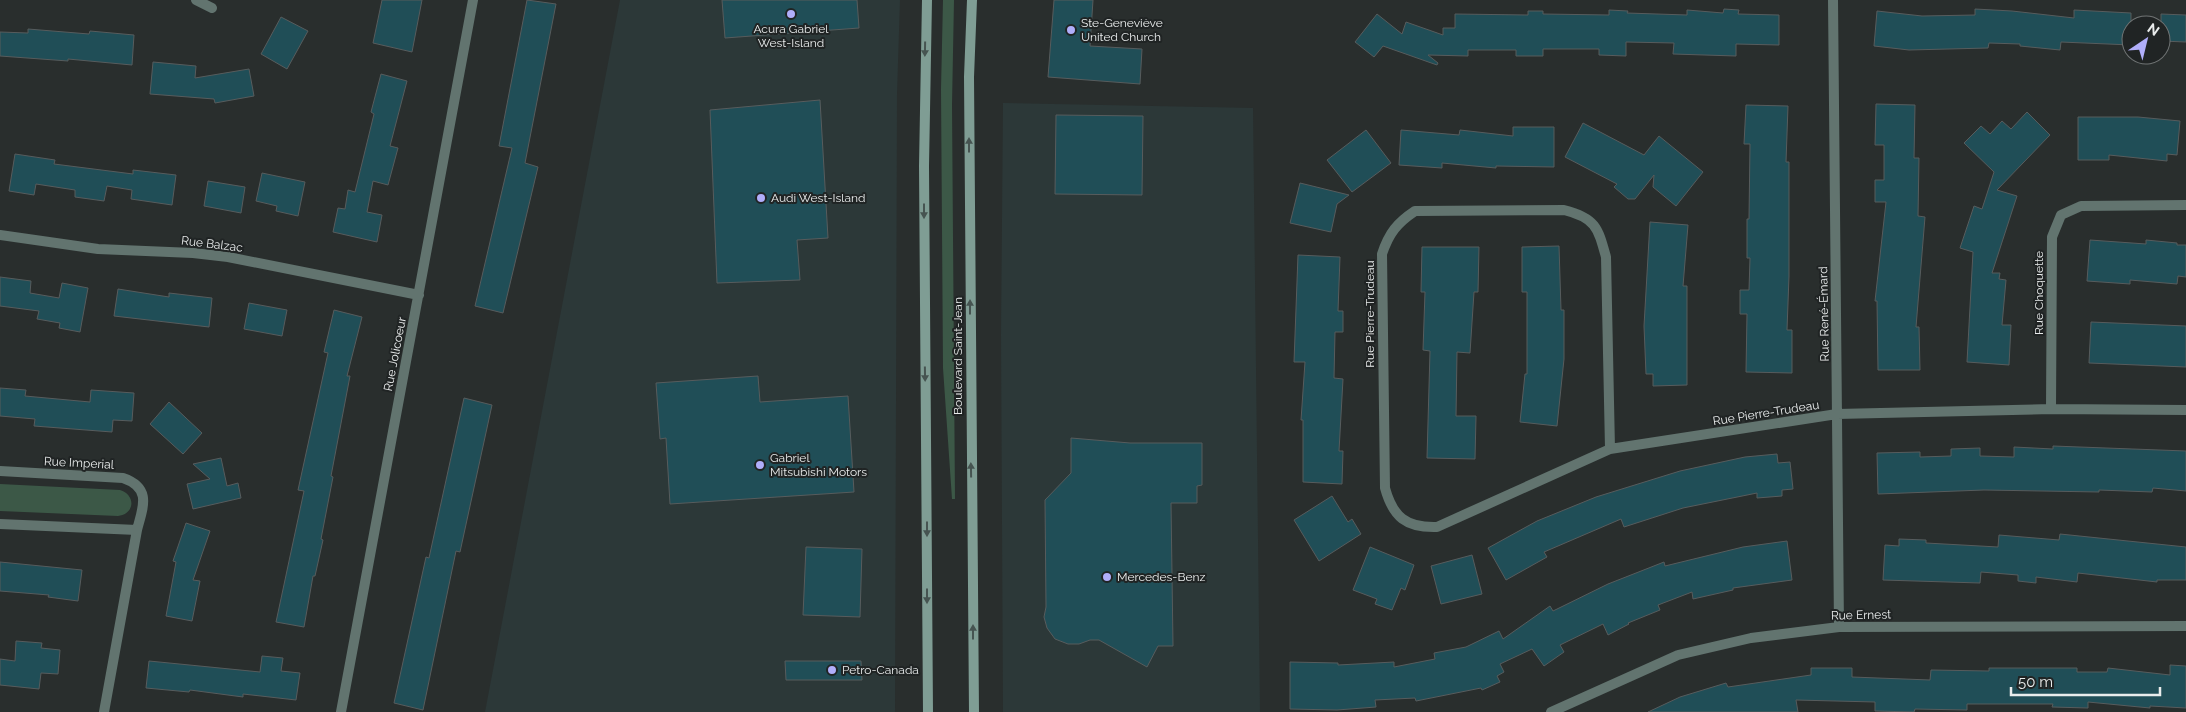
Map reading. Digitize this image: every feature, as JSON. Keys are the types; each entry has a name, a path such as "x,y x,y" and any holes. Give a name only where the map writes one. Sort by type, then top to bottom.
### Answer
{"main road":[{"path":"927,0 924,196 928,712"},
{"name":"Boulevard Saint-Jean","path":"972,0 969,77 974,712"}],"street":[{"path":"196,0 212,8"},
{"name":"Rue Jolicoeur","path":"341,712 473,0"},
{"name":"Rue René-Émard","path":"1833,0 1839,627"},
{"name":"Rue Choquette","path":"2051,409 2052,237 2061,214 2081,206 2186,205"},
{"name":"Rue Pierre-Trudeau","path":"1610,449 1606,257 1598,230 1583,215 1564,210 1415,211 1399,221 1388,237 1382,254 1383,455 1385,488 1389,505 1402,519 1418,528 1437,527 1610,449 1837,414"},
{"name":"Rue Balzac","path":"0,235 98,249 193,253 228,257 419,295"},
{"path":"1837,414 2051,409 2186,410"},
{"name":"Rue Imperial","path":"0,471 123,478 132,481 143,493 144,502 137,530 104,712"},
{"path":"0,524 137,530"},
{"name":"Rue Ernest","path":"1551,712 1678,655 1751,638 1839,627 2186,626"}],"shaded area":[{"path":"620,0 900,0 897,94 895,712 485,712"},
{"path":"1003,103 1253,108 1260,712 1003,712 1001,335"}],"green space":[{"path":"943,0 954,0 952,105 955,499 952,499 943,368 941,89"},
{"path":"0,484 120,490 129,496 131,504 128,512 118,516 0,511"}],"building":[{"path":"382,0 422,0 412,52 373,43"},
{"path":"527,0 556,4 525,163 538,167 503,313 475,306 512,148 499,146"},
{"name":"Acura Gabriel West-Island","path":"722,0 857,0 859,28 725,38"},
{"name":"Ste-Geneviève United Church","path":"1054,0 1093,0 1090,46 1142,49 1140,84 1048,77"},
{"path":"1724,9 1739,10 1738,14 1779,15 1779,45 1736,44 1736,56 1673,54 1674,43 1626,42 1626,56 1599,55 1599,49 1543,49 1543,56 1516,56 1516,50 1468,50 1468,56 1428,55 1438,63 1437,65 1383,46 1374,57 1355,42 1377,14 1402,34 1406,22 1443,35 1443,28 1455,28 1455,14 1528,15 1528,11 1543,11 1543,14 1609,15 1609,10 1628,11 1627,13 1687,15 1687,10 1723,13"},
{"path":"1975,9 2074,18 2074,10 2131,13 2131,15 2121,15 2121,45 2061,42 2060,50 2020,46 2020,44 1989,43 1988,48 1909,50 1874,46 1877,11 1922,16 1975,15"},
{"path":"2161,14 2186,15 2186,42 2171,41 2171,15"},
{"path":"281,17 308,31 287,69 261,54"},
{"path":"28,29 89,34 90,31 134,35 132,65 68,59 68,61 0,56 0,32 28,33"},
{"path":"153,62 196,66 195,78 249,69 254,96 215,103 214,99 150,94"},
{"path":"381,74 407,81 390,146 398,148 388,185 373,181 367,212 382,215 377,242 333,232 338,208 345,209 348,190 355,192 374,114 371,112"},
{"path":"820,100 828,238 797,240 800,280 717,283 710,110"},
{"path":"1876,104 1915,105 1914,158 1919,158 1918,216 1925,217 1916,327 1919,327 1920,370 1878,370 1877,301 1875,301 1886,202 1875,202 1875,180 1884,180 1884,145 1875,145"},
{"path":"1746,105 1788,106 1786,162 1789,162 1789,276 1787,330 1792,330 1792,373 1746,372 1747,314 1740,314 1740,290 1749,290 1750,258 1747,258 1747,219 1749,219 1750,144 1744,144"},
{"path":"2027,112 2050,135 1997,190 2017,196 1992,273 2000,273 1999,279 2006,280 2002,325 2011,325 2009,365 1967,362 1973,252 1960,248 1974,206 1982,209 1994,172 1964,143 1981,126 1990,134 2002,121 2011,129"},
{"path":"1056,115 1143,116 1142,195 1055,194"},
{"path":"2078,117 2138,117 2180,121 2177,155 2167,154 2167,161 2109,155 2109,160 2078,160"},
{"path":"1583,123 1644,155 1659,136 1703,172 1676,206 1653,187 1654,175 1635,199 1628,199 1614,187 1617,184 1565,157"},
{"path":"1513,127 1554,127 1554,167 1496,166 1496,168 1442,163 1442,168 1399,165 1401,130 1459,135 1460,130 1513,136"},
{"path":"1366,130 1391,163 1352,192 1327,160"},
{"path":"15,154 55,160 54,164 133,174 133,170 176,175 172,205 131,199 132,190 107,186 104,201 75,197 75,190 36,184 34,195 9,191"},
{"path":"262,173 305,182 298,216 276,211 277,206 256,201"},
{"path":"208,181 245,187 241,213 204,206"},
{"path":"1300,183 1349,195 1337,204 1331,232 1290,223"},
{"path":"1650,222 1688,225 1683,286 1687,286 1687,385 1653,386 1653,374 1646,374 1644,326"},
{"path":"2090,240 2146,244 2146,240 2186,245 2186,277 2178,276 2177,284 2130,280 2130,284 2087,281"},
{"path":"1559,246 1561,310 1564,310 1564,359 1557,426 1520,422 1525,374 1527,374 1527,292 1522,292 1522,247"},
{"path":"1422,247 1479,247 1478,292 1474,292 1470,353 1457,352 1456,416 1476,416 1475,459 1427,458 1430,351 1423,350 1425,292 1421,292"},
{"path":"1298,255 1340,257 1338,311 1343,311 1343,332 1335,332 1334,378 1343,379 1339,451 1343,451 1342,484 1303,482 1303,420 1301,420 1305,362 1294,362"},
{"path":"0,277 31,281 30,293 59,298 62,283 88,288 80,332 59,328 60,323 37,319 39,311 0,306"},
{"path":"118,289 169,297 169,293 212,298 209,327 114,316"},
{"path":"249,303 287,310 282,336 244,329"},
{"path":"334,310 362,317 347,376 350,376 331,476 333,477 321,539 323,540 315,576 313,576 304,627 276,622 304,491 298,490 328,353 324,352"},
{"path":"2091,322 2186,326 2186,367 2089,363"},
{"name":"Gabriel Mitsubishi Motors","path":"758,376 760,402 848,396 854,492 670,504 666,438 660,439 656,383"},
{"path":"0,388 26,390 25,396 90,402 91,390 134,393 132,421 113,420 112,432 34,426 35,419 0,416"},
{"path":"464,398 492,405 460,552 456,551 423,710 394,703 426,557 429,558"},
{"path":"169,402 202,433 183,454 150,424"},
{"path":"1071,438 1130,443 1202,443 1202,485 1197,486 1197,503 1171,503 1173,646 1158,646 1147,667 1099,640 1068,644 1055,639 1047,628 1044,617 1046,607 1045,500 1071,473"},
{"path":"2053,446 2186,451 2186,491 2153,488 2152,492 1984,490 1878,494 1877,453 1920,452 1920,457 1951,456 1951,449 1980,448 1980,456 2014,457 2014,447 2053,449"},
{"path":"1777,454 1778,463 1790,462 1793,489 1782,490 1782,496 1757,498 1757,493 1683,508 1624,527 1621,519 1544,552 1547,557 1506,580 1488,548 1537,521 1596,497 1680,471 1745,457"},
{"path":"221,458 227,486 238,483 241,498 193,509 187,484 210,479 193,464"},
{"path":"1332,496 1348,522 1352,519 1361,534 1319,561 1294,520"},
{"path":"186,523 210,531 193,580 200,581 192,621 166,616 176,562 173,561"},
{"path":"2060,534 2186,547 2186,580 2157,580 2157,582 2078,573 2077,582 2036,577 2036,583 2018,581 2018,575 1981,572 1980,583 1883,580 1885,545 1899,546 1899,539 1926,540 1926,543 1998,547 1999,535 2059,540"},
{"path":"1787,541 1792,580 1733,588 1733,590 1693,599 1692,592 1658,605 1660,610 1628,623 1608,635 1603,624 1560,645 1564,652 1544,666 1532,649 1500,664 1504,672 1497,676 1500,682 1482,690 1481,688 1416,701 1415,698 1375,700 1376,707 1337,710 1290,709 1290,662 1338,663 1338,665 1394,662 1394,667 1435,659 1434,653 1466,647 1499,631 1503,639 1550,606 1553,611 1608,584 1664,562 1665,566 1743,547"},
{"path":"806,547 862,549 860,617 803,615"},
{"path":"1370,547 1414,565 1405,590 1401,588 1392,610 1375,604 1377,599 1353,590"},
{"path":"1472,555 1482,594 1441,604 1431,566"},
{"path":"0,562 82,570 78,601 48,597 49,595 0,591"},
{"path":"16,641 42,643 41,648 60,650 58,674 41,673 39,689 0,685 0,659 15,661"},
{"path":"262,656 283,658 281,671 300,673 296,700 243,694 243,697 190,690 189,692 146,688 149,661 260,672"},
{"path":"785,661 861,661 862,680 786,680"},
{"path":"2170,665 2186,666 2186,708 2150,706 2150,708 2088,702 2088,708 2052,707 2053,704 1967,704 1967,710 1915,709 1914,712 1875,711 1875,702 1796,700 1798,712 1648,712 1680,697 1726,683 1728,687 1811,675 1811,668 1852,668 1852,677 1930,680 1931,670 1989,671 1989,668 2077,668 2077,672 2107,672 2108,668 2170,675"}],"place":[{"name":"Acura Gabriel West-Island","path":"791,14"},
{"name":"Ste-Geneviève United Church","path":"1071,30"},
{"name":"Audi West-Island","path":"761,198"},
{"name":"Gabriel Mitsubishi Motors","path":"760,465"},
{"name":"Mercedes-Benz","path":"1107,577"},
{"name":"Petro-Canada","path":"832,670"}]}
